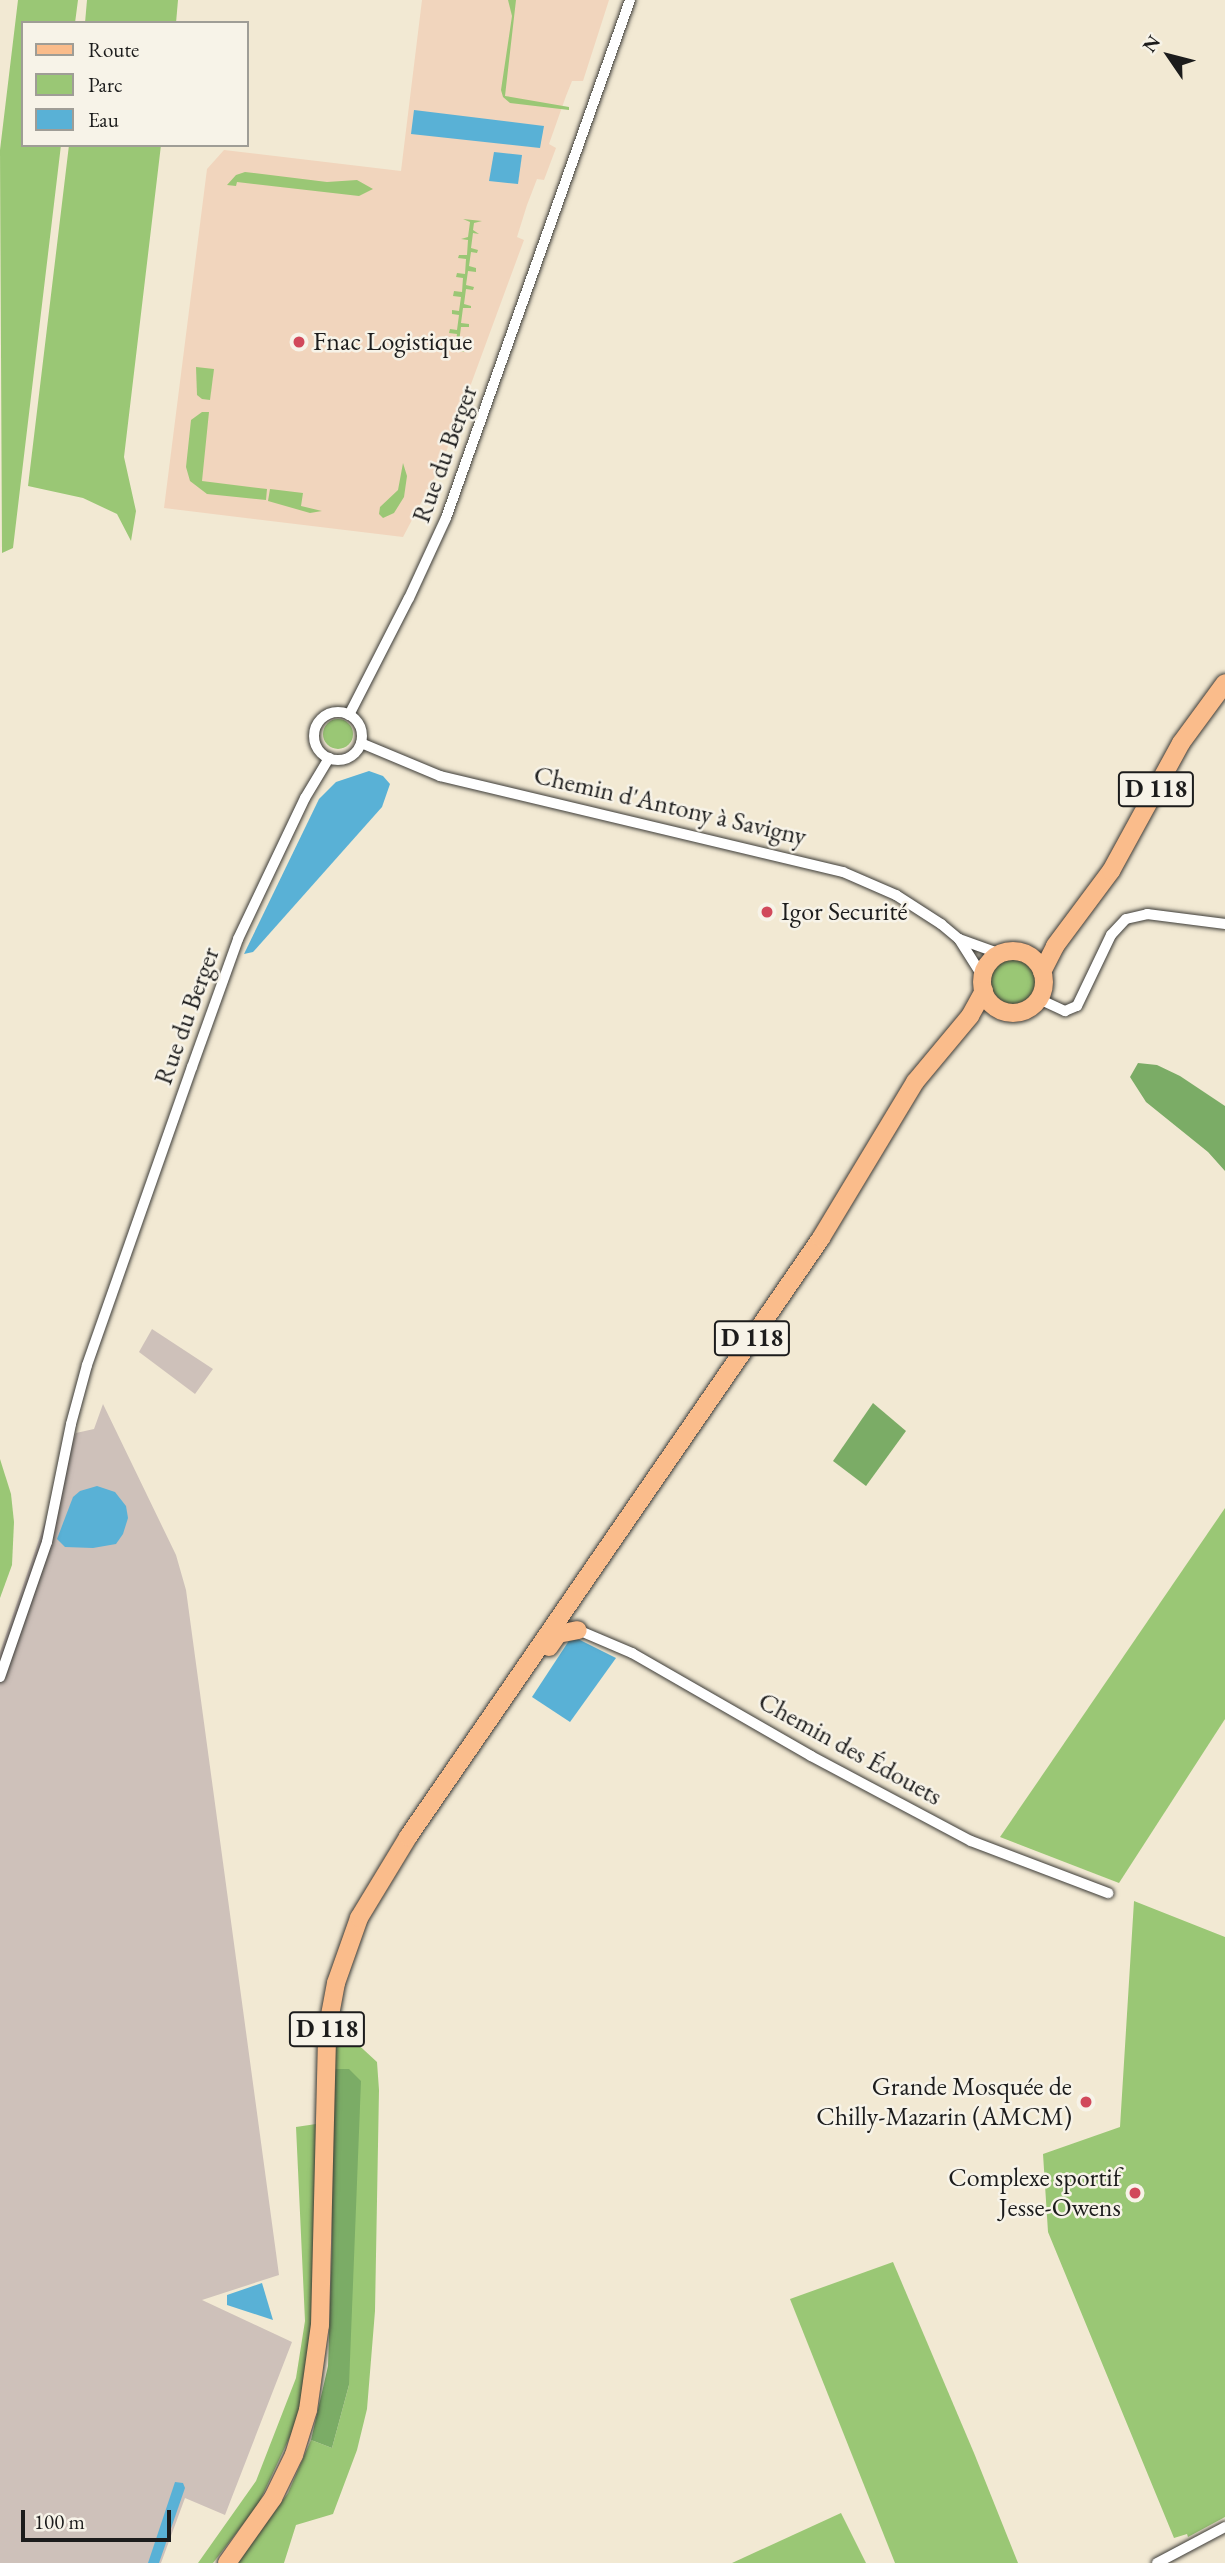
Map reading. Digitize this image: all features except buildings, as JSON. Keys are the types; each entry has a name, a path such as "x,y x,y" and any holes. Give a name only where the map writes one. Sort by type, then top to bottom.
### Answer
{"main road":[{"name":"D 118","path":"1042,972 1055,946 1111,871 1181,743 1225,683"},
{"name":"D 118","path":"1020,952 1048,938 1091,897"},
{"path":"1020,952 1034,960 1042,972 1044,981 1039,999 1025,1010 1003,1011 989,1002 983,984 988,964 1001,954 1020,952"},
{"name":"D 118","path":"227,2563 273,2498 294,2455 309,2410 320,2325 324,2067 330,2007 346,1949 380,1880 821,1238 896,1111 936,1055 970,1016 983,984"},
{"name":"D 118","path":"936,1055 972,1025 1003,1011"},
{"path":"578,1630 568,1619 597,1575 597,1562"},
{"path":"517,1678 531,1670 558,1634 578,1630"}],"street":[{"name":"Rue du Berger","path":"349,715 410,598 446,518 630,0"},
{"path":"331,713 349,715 360,729 360,743 355,752 345,758 329,758 316,743 317,725 331,713"},
{"name":"Chemin d'Antony à Savigny","path":"360,743 440,776 843,872 896,895 959,939"},
{"name":"Rue du Berger","path":"0,1677 47,1542 71,1424 110,1300 238,939 305,798 329,758"},
{"path":"1039,999 1065,1011 1077,1006 1111,935 1126,919 1147,914 1225,924"},
{"path":"959,939 1001,954"},
{"path":"959,939 983,984"},
{"name":"Chemin des Édouets","path":"578,1630 632,1653 811,1756 971,1841 1108,1893"},
{"path":"1157,2563 1169,2560 1225,2527"}],"shaded area":[{"path":"422,0 609,0 583,81 572,81 566,96 549,144 556,148 544,180 537,179 527,205 517,237 524,240 442,463 403,537 164,508 207,169 224,150 401,171"},
{"path":"152,1329 213,1369 195,1394 139,1352"},
{"path":"103,1404 176,1555 186,1590 279,2275 202,2300 292,2342 225,2515 185,2498 161,2563 0,2563 0,1652 76,1433 94,1429"}],"green space":[{"path":"18,0 78,0 75,21 21,21 21,147 61,147 13,548 2,553 0,150"},
{"path":"87,0 178,0 176,21 85,21"},
{"path":"508,0 516,0 505,96 569,107 569,110 510,103 503,97 501,90 512,16"},
{"path":"69,147 161,147 124,457 136,511 131,541 117,514 83,498 28,486"},
{"path":"245,172 327,182 357,180 373,189 359,196 237,182 236,186 227,185 236,175"},
{"path":"463,219 482,221 474,223 473,230 479,234 473,233 471,248 478,250 477,253 471,252 469,266 476,268 476,272 468,271 466,285 474,287 473,290 466,289 464,304 471,308 463,308 461,323 469,324 469,327 461,327 459,342 466,346 459,345 458,348 466,352 447,349 455,348 457,334 449,333 450,329 457,330 459,315 452,314 452,310 459,311 461,297 453,296 454,291 462,292 463,278 456,277 457,273 465,274 466,259 458,258 459,255 467,255 468,240 461,239 468,237 470,222"},
{"path":"196,367 214,369 210,400 197,395"},
{"path":"202,412 209,412 202,481 267,489 266,500 207,494 190,481 186,467 191,420"},
{"path":"403,463 407,476 404,497 394,513 383,518 379,514 380,507 398,490"},
{"path":"270,489 303,493 301,506 322,511 310,513 268,501"},
{"path":"338,719 349,723 353,734 349,745 338,749 327,745 323,734 327,723"},
{"path":"1014,958 1031,965 1038,982 1031,999 1014,1006 997,999 990,982 997,965"},
{"path":"1138,1063 1157,1065 1180,1076 1225,1106 1225,1171 1208,1152 1146,1102 1130,1077"},
{"path":"873,1403 906,1431 866,1486 833,1461"},
{"path":"0,1459 11,1494 14,1522 12,1565 0,1598"},
{"path":"1225,1508 1225,1719 1119,1883 1000,1837"},
{"name":"Complexe sportif Jesse-Owens","path":"1134,1901 1225,1937 1225,2517 1188,2537 1187,2534 1174,2538 1048,2232 1043,2154 1120,2127"},
{"path":"347,2028 351,2038 377,2062 379,2090 375,2311 367,2409 357,2450 333,2514 296,2525 284,2563 238,2563 288,2493 311,2440 332,2448 349,2385 331,2069 335,2030"},
{"path":"331,2069 349,2069 361,2081 349,2385 332,2448 311,2440 328,2366 332,2242"},
{"path":"316,2124 311,2368 301,2413 258,2505 213,2563 198,2563 256,2481 296,2378 305,2321 296,2127"},
{"path":"893,2262 1018,2563 895,2563 790,2299"},
{"path":"841,2513 866,2563 732,2563"}],"water":[{"path":"414,110 544,126 540,148 411,134"},
{"path":"494,152 522,155 518,184 489,181"},
{"path":"369,771 383,776 390,784 382,807 253,952 244,954 319,799 336,782"},
{"path":"97,1486 115,1492 126,1506 128,1518 123,1534 116,1544 93,1548 65,1547 57,1539 73,1497 80,1491"},
{"path":"572,1636 616,1658 570,1722 532,1697"},
{"path":"262,2283 273,2320 227,2305 227,2295"},
{"path":"175,2482 183,2483 185,2488 159,2563 148,2563"}],"place":[{"name":"Fnac Logistique","path":"299,342"},
{"name":"Igor Securité","path":"767,912"},
{"name":"Grande Mosquée de Chilly-Mazarin (AMCM)","path":"1086,2102"},
{"name":"Complexe sportif Jesse-Owens","path":"1135,2193"}]}
